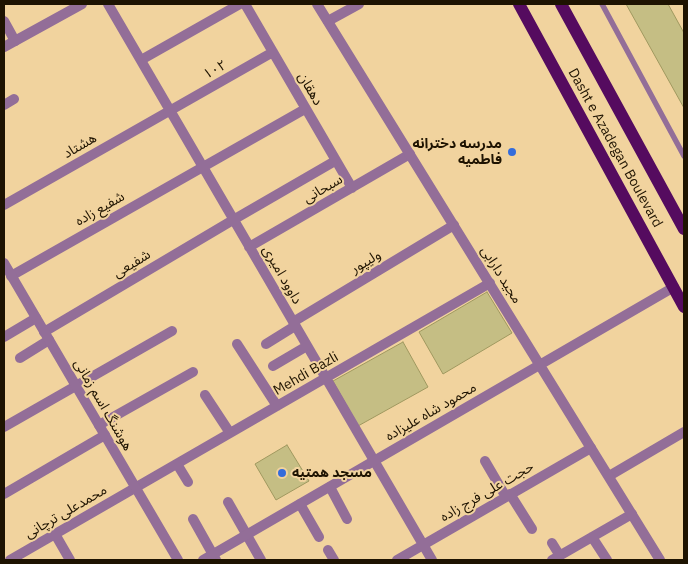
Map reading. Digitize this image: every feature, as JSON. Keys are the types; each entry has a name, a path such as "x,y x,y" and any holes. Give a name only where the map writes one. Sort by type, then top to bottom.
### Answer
{"main road":[{"name":"Dasht e Azadegan Boulevard","path":"519,4 684,307"},
{"name":"Dasht e Azadegan Boulevard","path":"561,4 684,228"}],"street":[{"path":"4,47 82,4"},
{"name":"داوود امیری","path":"108,4 432,560"},
{"path":"141,60 240,4"},
{"name":"دهقان","path":"245,4 352,188"},
{"name":"مجید دارابی","path":"317,4 660,560"},
{"path":"328,21 359,4"},
{"path":"4,21 15,41"},
{"name":"۱۰۲","path":"170,110 273,52"},
{"path":"4,105 14,99"},
{"name":"شفیع زاده","path":"11,276 305,109"},
{"name":"هشتاد","path":"4,205 170,110"},
{"name":"سبحانی","path":"250,247 410,154"},
{"name":"شفیعی","path":"20,358 46,336 234,220 335,161"},
{"name":"ولیپور","path":"266,344 294,324 454,225"},
{"name":"هوشنگ اسم زمانی","path":"4,263 178,560"},
{"name":"Mehdi Bazli","path":"136,488 490,283"},
{"name":"محمود شاه علیزاده","path":"203,560 214,557 246,535 674,287"},
{"path":"4,337 36,318"},
{"path":"4,426 172,331"},
{"path":"237,344 277,406"},
{"path":"273,366 307,346"},
{"path":"99,424 193,372"},
{"path":"205,395 230,433"},
{"path":"608,476 684,432"},
{"path":"4,494 105,435"},
{"name":"حجت علی فرج زاده","path":"397,560 591,448"},
{"path":"485,461 532,529"},
{"path":"177,464 188,482"},
{"path":"330,487 347,519"},
{"name":"محمدعلی ترچانی","path":"10,560 136,488"},
{"path":"228,502 260,560"},
{"path":"300,504 319,537"},
{"path":"552,543 556,558 632,514"},
{"path":"193,519 214,557"},
{"path":"55,534 70,560"},
{"path":"592,537 607,560"},
{"path":"328,550 334,560"}],"lane":[{"path":"602,4 684,156"}],"building":[{"path":"626,4 668,4 684,33 684,108"},
{"path":"487,292 512,333 443,374 419,332"},
{"path":"403,342 428,387 358,426 333,381"},
{"name":"مسجد همتیه","path":"287,445 309,481 276,500 255,464"}],"place":[{"name":"مدرسه دخترانه فاطمیه","path":"512,152"},
{"name":"مسجد همتیه","path":"282,473"}]}
